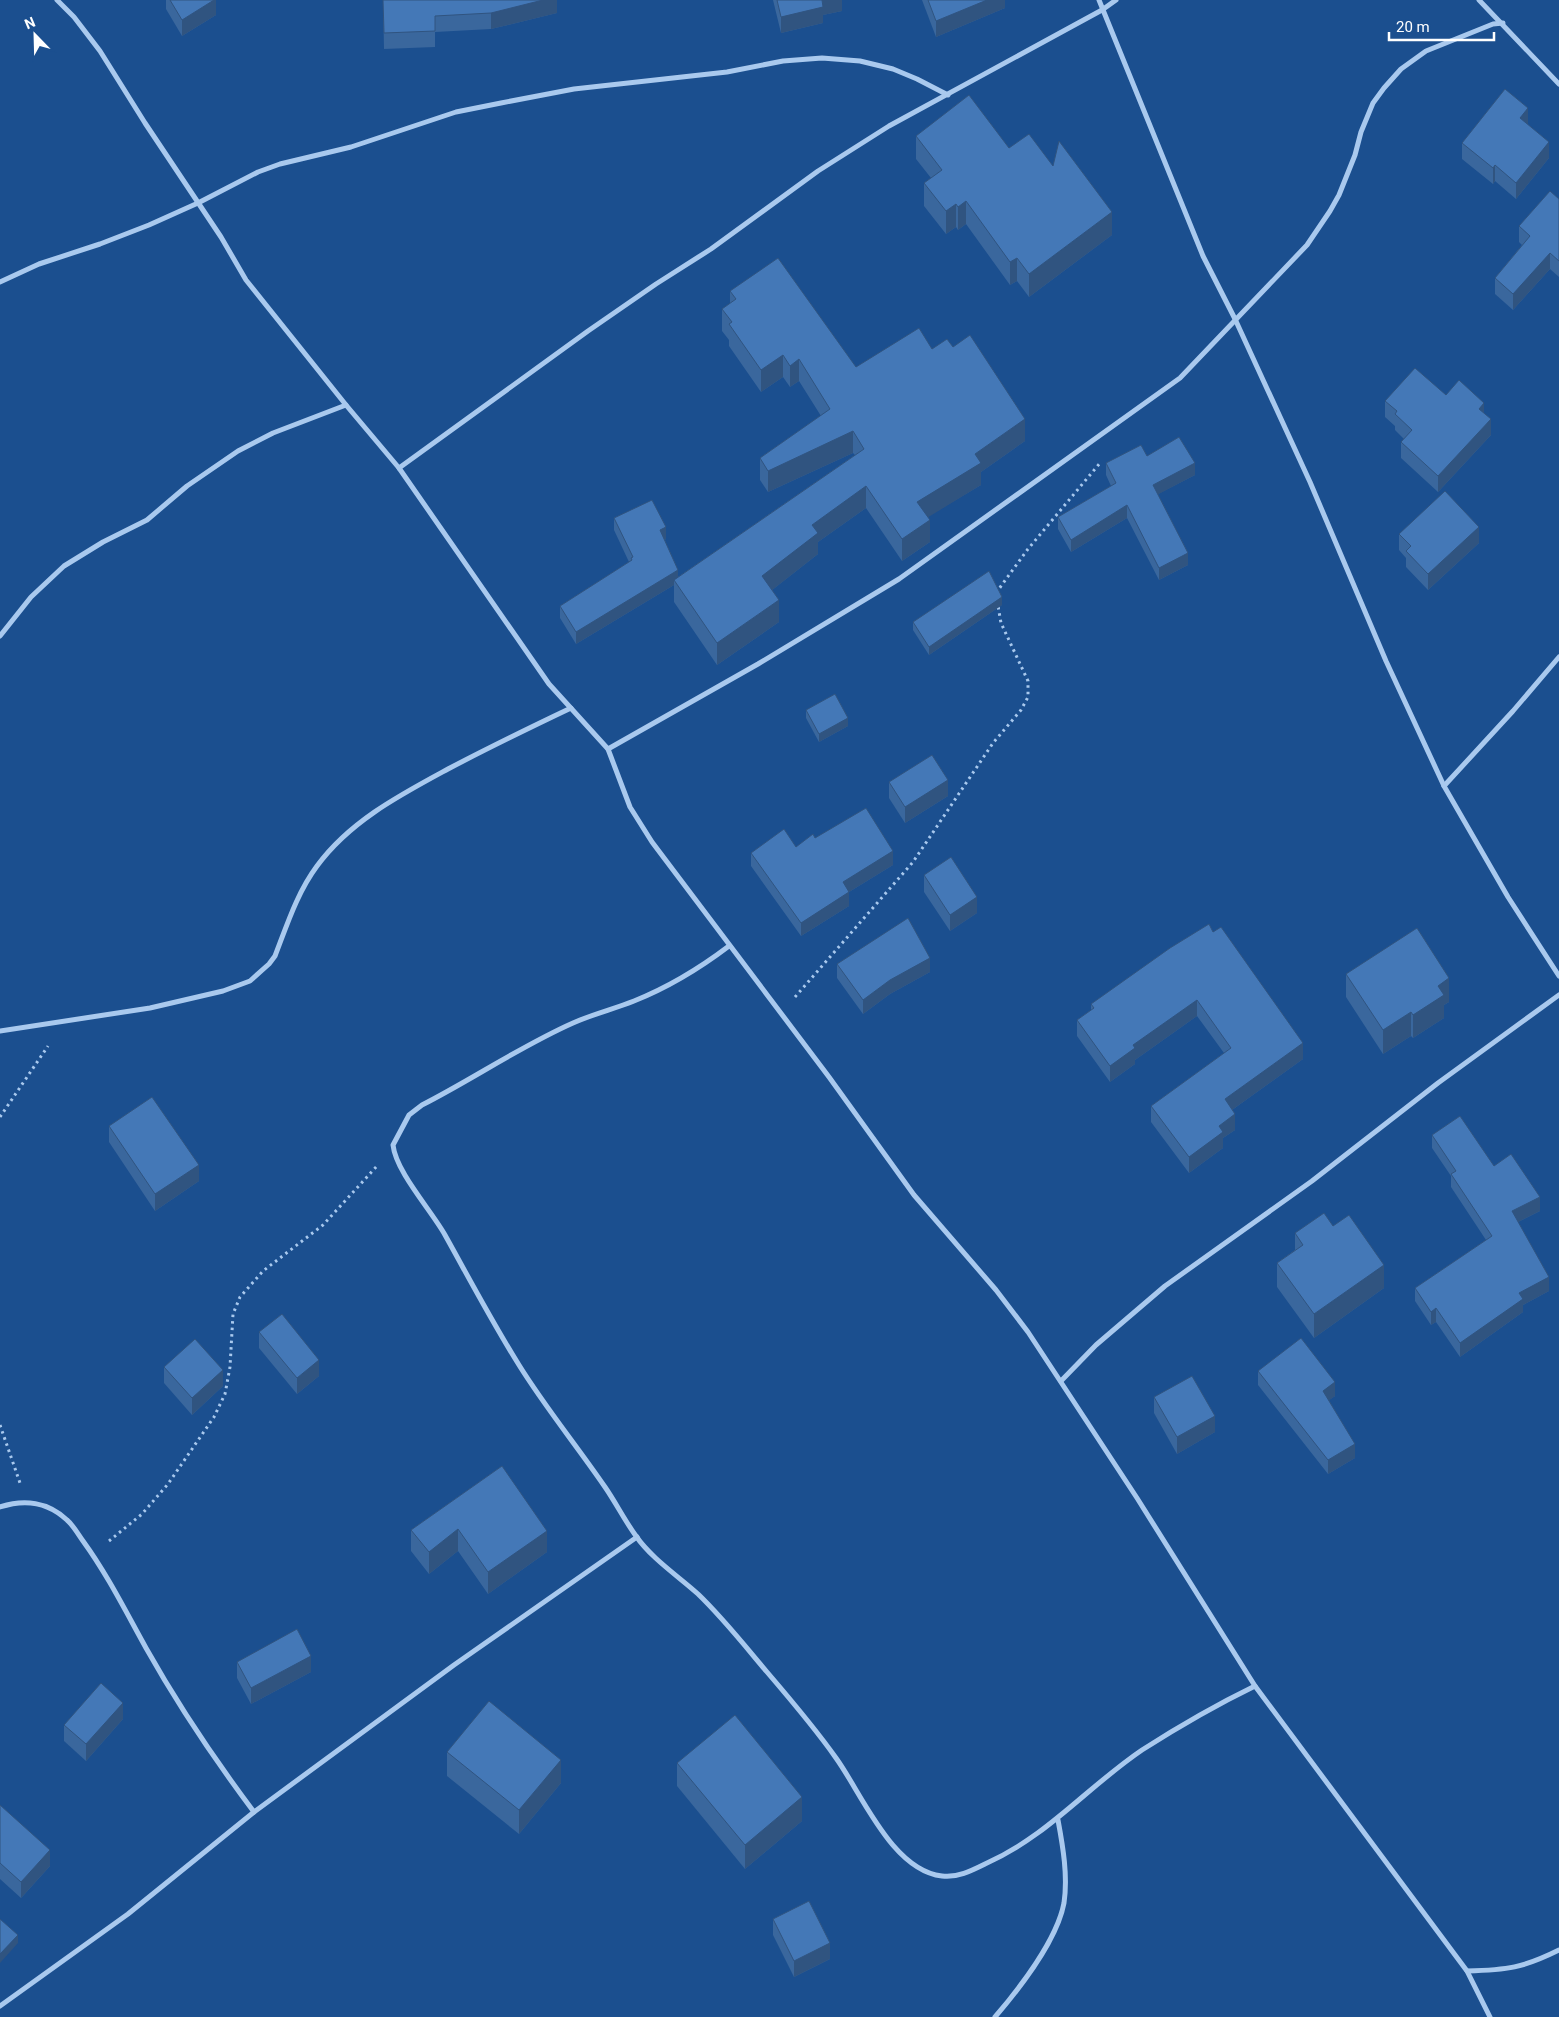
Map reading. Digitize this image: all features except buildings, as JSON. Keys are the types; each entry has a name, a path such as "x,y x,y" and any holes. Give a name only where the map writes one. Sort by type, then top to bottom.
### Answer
{"street":[{"path":"57,0 74,17 100,51 145,123 221,237 246,280 399,468 544,677 608,749 630,807 652,842 830,1077 914,1195 996,1290 1028,1332 1255,1686 1468,1971 1490,2017"},
{"path":"1099,0 1203,256 1235,318 1310,482 1386,661 1444,786 1508,897 1559,976"},
{"path":"399,468 588,331 711,249 818,171 889,126 1102,10 1116,0"},
{"path":"1479,0 1503,23 1559,84"},
{"path":"608,749 758,664 899,579 1180,378 1235,318 1271,284 1307,245 1330,211 1356,155 1361,132 1373,103 1401,69 1426,51 1494,24 1503,23"},
{"path":"0,282 39,264 100,244 149,225 280,164 351,147 456,112 574,89 727,72 784,61 822,58 860,61 893,69 918,79 948,95"},
{"path":"0,636 31,597 64,566 103,542 147,520 187,486 238,452 273,434 346,405"},
{"path":"1444,786 1513,711 1559,657"},
{"path":"0,1031 158,1006 223,991 250,981 270,964 275,956 303,888 317,866 336,842 361,820 416,786 500,741 571,708"},
{"path":"729,946 703,966 679,980 633,1002 574,1022 422,1105 409,1115 393,1145 399,1165 443,1232 472,1287 520,1367 606,1488 637,1538 699,1595 810,1723 838,1760 883,1833 909,1861 935,1875 952,1876 964,1874 1006,1855 1058,1820 1111,1773 1143,1750 1224,1701 1255,1686"},
{"path":"1061,1381 1096,1345 1166,1286 1312,1181 1438,1083 1559,995"},
{"path":"0,1506 27,1502 44,1505 68,1520 92,1553 168,1685 227,1777 254,1812"},
{"path":"0,2006 128,1914 254,1812 454,1665 637,1538"},
{"path":"995,2017 1024,1983 1056,1927 1064,1904 1066,1878 1058,1820"},
{"path":"1468,1971 1496,1970 1527,1965 1559,1950"}],"path":[{"path":"995,594 1028,549 1102,461"},
{"path":"781,1013 913,862 993,743 1021,710 1028,697 1028,681 1001,623 997,603"},
{"path":"0,1117 64,1022"},
{"path":"92,1553 142,1514 168,1484 214,1416 225,1394 230,1367 233,1314 240,1297 263,1271 308,1238 337,1211 362,1184 393,1145"},
{"path":"0,1425 27,1502"}]}
